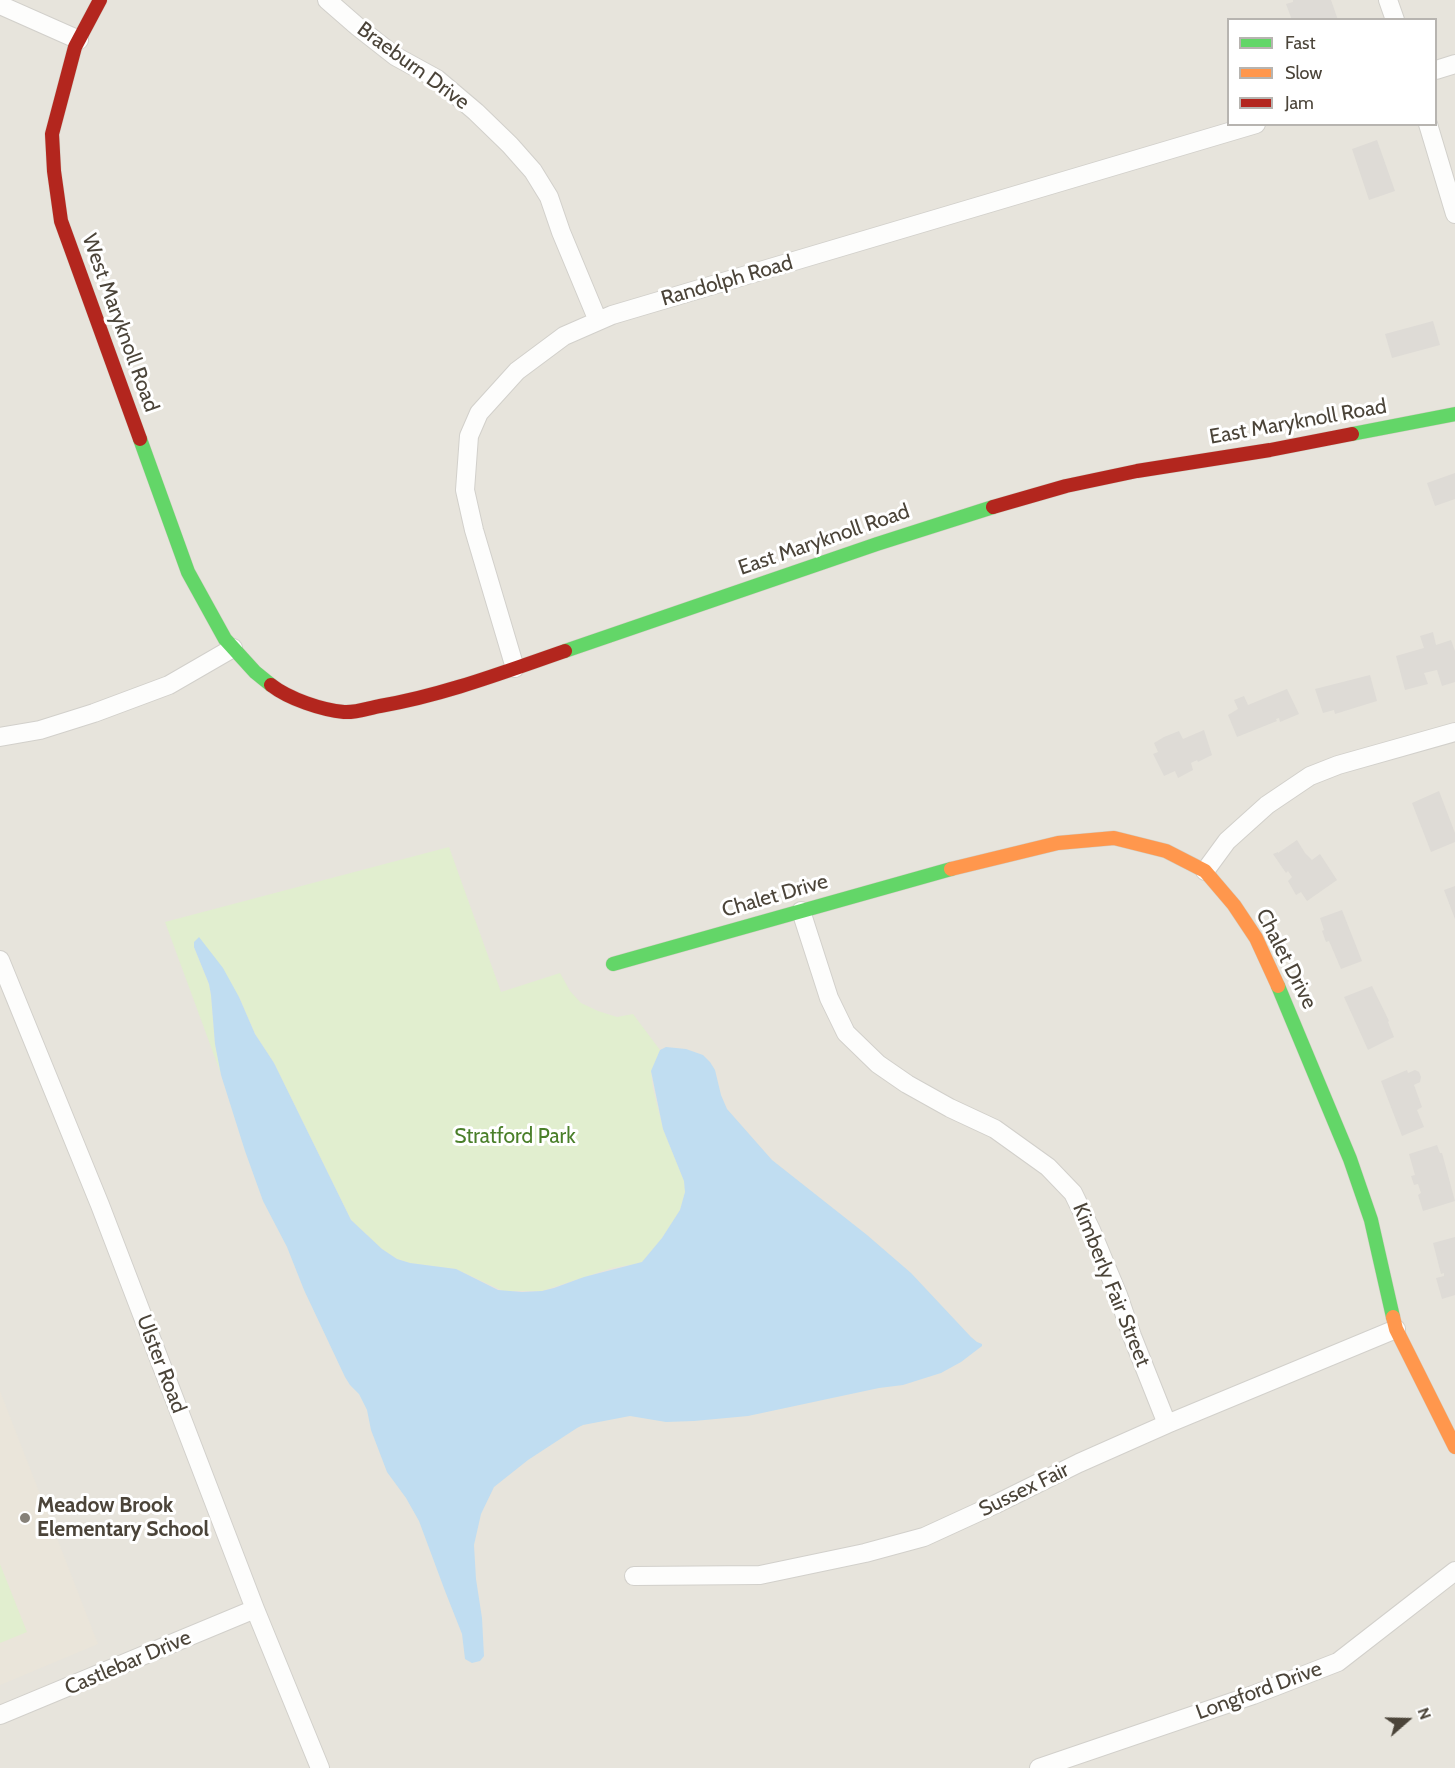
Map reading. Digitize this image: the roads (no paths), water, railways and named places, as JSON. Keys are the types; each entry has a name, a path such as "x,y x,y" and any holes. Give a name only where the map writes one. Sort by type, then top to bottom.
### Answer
{"street":[{"name":"West Maryknoll Road","path":"100,0 75,47 52,134 54,171 62,221 188,572 225,639 233,648"},
{"name":"Braeburn Drive","path":"327,0 395,56 436,79 468,105 510,145 533,171 549,197 598,321"},
{"path":"1388,0 1394,18"},
{"path":"0,5 79,40"},
{"path":"1437,70 1455,64"},
{"name":"Randolph Road","path":"515,668 474,530 465,490 469,436 479,412 517,371 564,336 624,312 1249,126"},
{"path":"1429,126 1455,214"},
{"name":"East Maryknoll Road","path":"233,648 255,672 279,691 319,707 346,712 393,704 448,692 877,544 1046,492 1134,472 1270,450 1455,414"},
{"path":"0,736 40,730 137,697 169,684 233,648"},
{"path":"1205,870 1234,834 1267,805 1310,776 1338,765 1455,732"},
{"name":"Chalet Drive","path":"613,964 974,862 1069,842 1114,838 1166,851 1205,870 1234,905 1256,938 1333,1114 1371,1220 1396,1329 1455,1447"},
{"name":"Kimberly Fair Street","path":"801,911 829,998 846,1032 878,1064 907,1084 950,1108 995,1129 1048,1167 1072,1193 1091,1230 1118,1295 1167,1424"},
{"name":"Ulster Road","path":"0,960 5,990 100,1205 255,1609 320,1768"},
{"name":"Sussex Fair","path":"634,1576 760,1575 865,1553 924,1537 1167,1424 1396,1329"},
{"name":"Longford Drive","path":"1039,1768 1252,1695 1338,1662 1455,1571"},
{"name":"Castlebar Drive","path":"0,1715 255,1609"}],"water":[{"path":"199,937 223,968 239,997 255,1034 274,1063 351,1220 382,1249 397,1259 456,1269 498,1290 522,1292 554,1288 584,1277 642,1262 662,1238 680,1210 685,1192 684,1181 663,1129 651,1071 660,1050 666,1047 686,1049 703,1055 710,1062 715,1070 727,1109 772,1160 911,1273 982,1346 961,1362 941,1373 903,1385 748,1416 666,1422 630,1416 577,1428 528,1460 494,1487 481,1514 474,1545 484,1656 480,1661 472,1663 465,1659 462,1634 419,1521 387,1472 371,1430 367,1410 359,1394 345,1377 304,1290 287,1247 263,1201 221,1075 215,1044 209,984 194,947 194,942"}],"place":[{"name":"Meadow Brook Elementary School","path":"25,1518"}],"park label":[{"name":"Stratford Park","path":"515,1137"}]}
